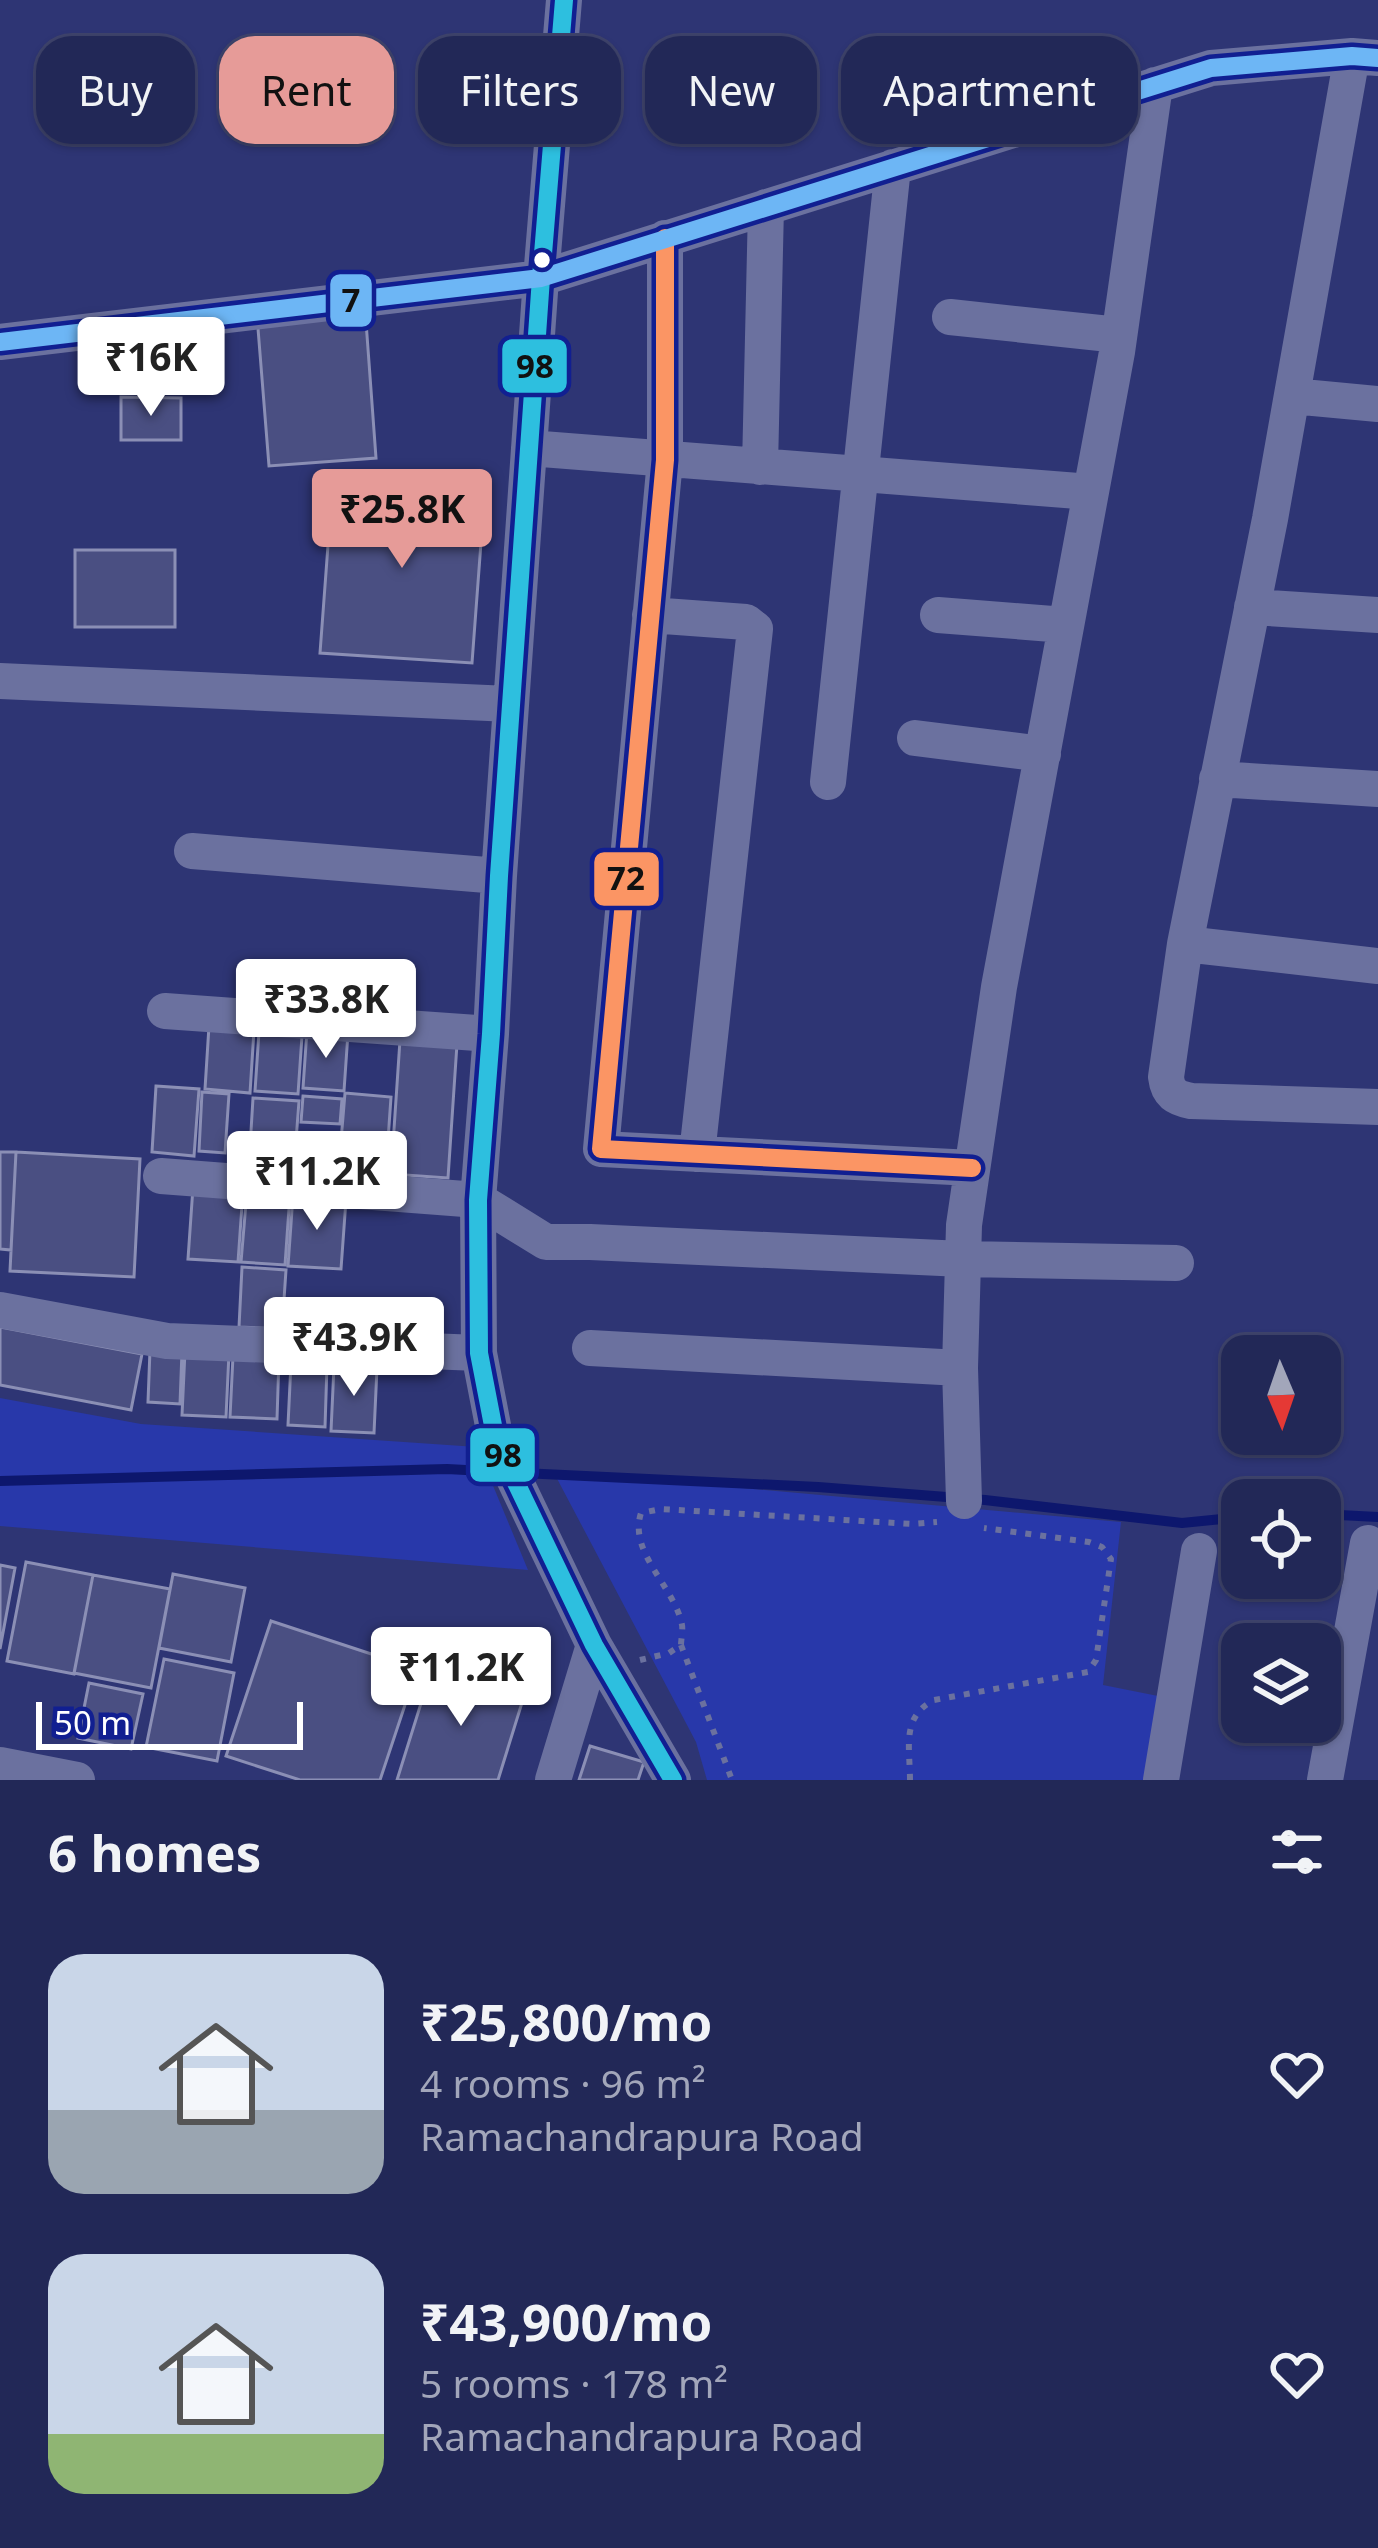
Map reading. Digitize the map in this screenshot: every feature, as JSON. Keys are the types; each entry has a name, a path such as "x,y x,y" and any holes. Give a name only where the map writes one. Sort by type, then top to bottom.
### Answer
{"street":[{"path":"564,0 478,1200 479,1353 496,1441 601,1656 673,1780"},
{"path":"0,342 541,278 1211,68 1365,57 1217,778 1185,944 1166,1077 1168,1089 1177,1098 1191,1101 1378,1107"},
{"path":"962,1516 964,1225 999,987 1119,335 1155,85"},
{"path":"828,782 893,167"},
{"path":"760,467 766,207"},
{"path":"665,238 664,460 601,1149 972,1168"},
{"path":"950,317 1119,335"},
{"path":"1292,396 1378,404"},
{"path":"529,448 1091,492"},
{"path":"1252,607 1378,615"},
{"path":"938,614 1065,626"},
{"path":"650,615 746,622 755,629 697,1154"},
{"path":"0,682 511,704"},
{"path":"915,738 1042,754"},
{"path":"1217,778 1378,789"},
{"path":"192,851 499,875"},
{"path":"1185,944 1378,966"},
{"path":"165,1011 491,1034"},
{"path":"161,1176 478,1200 546,1243 1176,1263"},
{"path":"0,1310 167,1341 479,1353"},
{"path":"590,1348 960,1367"},
{"path":"1324,1780 1368,1543"},
{"path":"1161,1780 1199,1552"},
{"path":"553,1780 601,1656"},
{"path":"0,1765 77,1780"}],"path":[{"path":"732,1780 681,1645 682,1627 640,1542 641,1514 661,1508 928,1524 962,1516 1102,1546 1112,1559 1096,1660 1088,1672 922,1706 912,1719 910,1780"},
{"path":"601,1656 669,1653 681,1645"}],"shaded area":[{"path":"0,1398 141,1424 477,1447 528,1570 0,1526"},
{"path":"553,1471 1121,1522 1103,1685 1163,1697 1149,1780 707,1780 696,1742"}],"building":[{"path":"365,308 376,458 269,466 257,316"},
{"path":"121,397 181,398 181,440 121,440"},
{"path":"333,478 485,489 472,663 320,653"},
{"path":"75,550 175,550 175,627 75,627"},
{"path":"209,1026 254,1030 250,1093 205,1089"},
{"path":"307,1030 348,1033 344,1091 303,1088"},
{"path":"259,1032 302,1036 298,1094 255,1091"},
{"path":"400,1040 457,1044 448,1178 391,1174"},
{"path":"156,1086 199,1089 194,1156 152,1152"},
{"path":"202,1092 229,1094 225,1153 199,1151"},
{"path":"345,1093 391,1097 386,1169 339,1165"},
{"path":"303,1096 342,1099 340,1124 301,1122"},
{"path":"253,1098 299,1101 294,1167 249,1164"},
{"path":"0,1152 16,1152 11,1250 0,1249"},
{"path":"16,1152 140,1159 134,1277 10,1271"},
{"path":"193,1187 243,1191 238,1262 188,1259"},
{"path":"247,1191 290,1194 285,1265 241,1262"},
{"path":"293,1196 346,1200 341,1269 288,1266"},
{"path":"242,1267 286,1270 282,1329 239,1327"},
{"path":"0,1327 142,1354 131,1410 0,1385"},
{"path":"150,1350 182,1351 180,1404 148,1402"},
{"path":"185,1351 229,1353 226,1417 182,1415"},
{"path":"233,1356 279,1358 277,1419 230,1417"},
{"path":"291,1363 327,1365 325,1427 288,1425"},
{"path":"334,1366 377,1368 374,1433 331,1431"},
{"path":"26,1562 93,1575 74,1674 7,1661"},
{"path":"0,1565 15,1568 0,1649"},
{"path":"173,1574 245,1588 231,1662 159,1648"},
{"path":"93,1575 170,1589 151,1688 74,1673"},
{"path":"271,1621 417,1669 380,1780 300,1780 226,1756"},
{"path":"164,1659 234,1673 217,1761 146,1747"},
{"path":"433,1665 525,1693 498,1780 397,1780"},
{"path":"89,1683 143,1694 131,1749 78,1738"},
{"path":"590,1746 644,1762 638,1780 579,1780"}],"waterway":[{"path":"0,1481 447,1469 503,1472"},
{"path":"522,1473 818,1487 1182,1523 1221,1519"},
{"path":"1341,1515 1378,1517"}],"transit line":[{"name":"98","path":"564,0 478,1200 479,1353 496,1441 594,1645 673,1780"},
{"name":"7","path":"0,342 541,278 1211,68 1378,58"},
{"name":"72","path":"665,238 665,460 601,1149 972,1168"}]}
